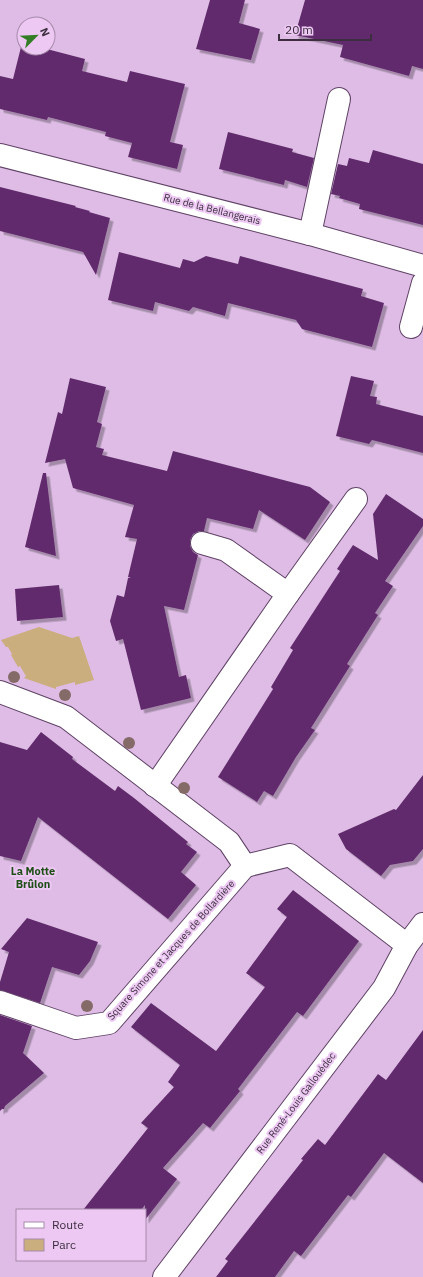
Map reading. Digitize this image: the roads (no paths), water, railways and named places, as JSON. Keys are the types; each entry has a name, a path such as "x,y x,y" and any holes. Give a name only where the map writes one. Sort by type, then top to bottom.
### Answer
{"street":[{"path":"310,234 339,99"},
{"name":"Rue de la Bellangerais","path":"0,155 310,234 423,266"},
{"path":"411,327 423,283"},
{"path":"156,786 288,594 356,499"},
{"path":"202,543 226,550 288,594"},
{"path":"0,692 66,717 229,842 245,866 290,855 407,945"},
{"name":"Square Simone et Jacques de Bollardière","path":"0,1002 76,1028 109,1022 245,866"},
{"name":"Rue René-Louis Gallouédec","path":"164,1277 384,988 407,945 423,924"}],"district":[{"name":"La Motte Brûlon","path":"33,877"}]}
